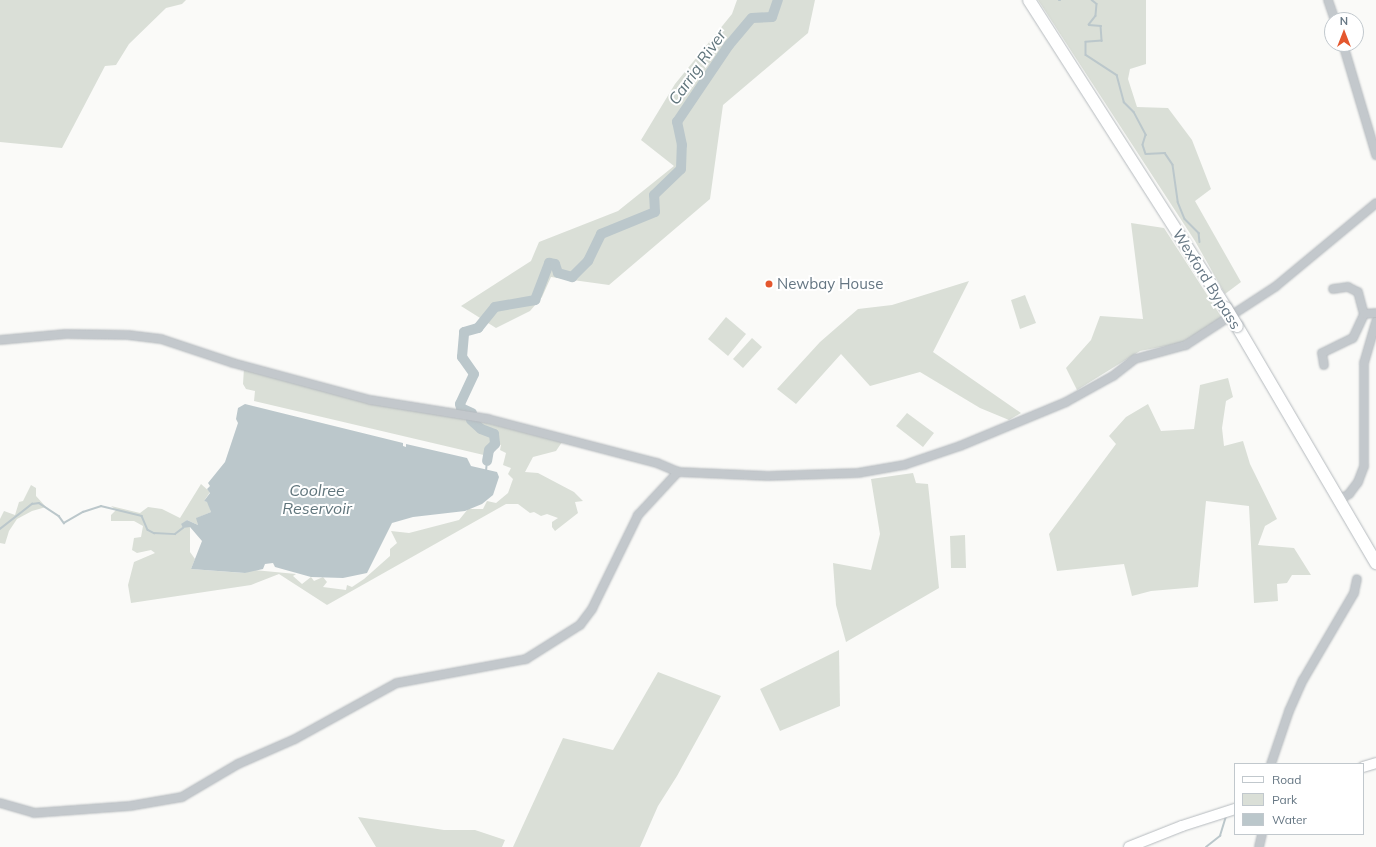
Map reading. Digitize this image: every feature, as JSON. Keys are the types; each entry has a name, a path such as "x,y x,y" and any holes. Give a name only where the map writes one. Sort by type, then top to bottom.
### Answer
{"highway":[{"name":"Wexford Bypass","path":"1029,0 1226,308 1376,563"}],"main road":[{"path":"1364,767 1376,763"},
{"path":"1129,847 1182,826 1234,809"}],"street":[{"path":"1328,0 1332,12"},
{"path":"1345,52 1376,155"},
{"path":"0,340 66,334 128,335 161,339 233,363 370,400 488,419 657,463 678,472 768,476 858,473 904,465 960,446 1066,402 1113,376 1135,359 1186,345 1275,287 1376,204"},
{"path":"1324,365 1322,352 1353,338 1364,314 1358,292 1348,287 1334,289"},
{"path":"1364,314 1376,313"},
{"path":"1339,500 1349,494 1358,482 1364,466 1364,363 1376,322"},
{"path":"0,803 34,813 130,806 182,797 238,764 295,739 397,683 526,659 580,625 592,610 638,515 678,472"},
{"path":"1271,763 1289,711 1306,675 1354,593 1356,579"},
{"path":"1259,847 1262,835"}],"green space":[{"path":"0,0 186,0 182,4 166,8 129,44 116,65 105,66 62,148 0,142"},
{"path":"737,0 815,0 808,33 723,105 710,199 609,285 551,277 542,297 530,311 496,328 461,306 531,261 539,242 618,211 674,166 641,140 675,84 732,14"},
{"path":"1038,0 1146,0 1146,64 1130,69 1128,79 1137,107 1168,108 1192,140 1211,189 1195,201 1241,282 1225,294 1195,241"},
{"path":"1131,223 1164,228 1222,318 1181,343 1140,351 1077,390 1066,368 1091,340 1100,316 1143,319"},
{"path":"969,281 933,352 1021,413 1009,420 980,408 920,372 870,386 841,354 796,404 777,389 820,342 858,309 892,305"},
{"path":"1025,295 1036,323 1020,329 1011,300"},
{"path":"726,317 746,334 728,356 708,339"},
{"path":"752,338 762,347 743,368 733,359"},
{"path":"244,368 487,423 562,442 556,451 533,457 525,472 538,473 574,492 583,501 575,502 578,513 555,531 552,527 552,522 558,518 547,514 541,516 534,512 530,513 518,504 506,504 327,605 279,574 251,585 131,603 128,585 134,562 155,553 151,550 137,553 132,550 134,538 141,537 143,526 134,521 111,521 111,515 116,510 111,506 140,513 148,507 162,509 180,518 201,484 210,492 204,501 208,502 211,512 197,518 198,525 187,520 181,525 190,527 190,552 195,559 191,569 244,573 253,570 296,574 293,576 302,584 311,577 314,581 323,577 327,582 323,587 346,590 347,585 352,587 364,579 390,556 390,549 397,543 391,531 409,533 459,520 468,509 483,509 487,501 496,503 508,493 513,479 508,474 511,468 503,465 506,453 500,450 501,445 495,444 488,456 254,401 255,391 246,389 243,384"},
{"path":"1228,378 1233,397 1226,401 1222,428 1224,446 1243,441 1250,464 1277,519 1265,526 1258,545 1294,548 1311,575 1292,575 1287,583 1277,584 1278,601 1254,603 1249,506 1206,501 1198,587 1151,591 1132,596 1124,564 1057,571 1049,534 1116,444 1109,436 1126,417 1148,404 1161,431 1194,429 1200,385"},
{"path":"907,413 934,433 923,447 896,426"},
{"path":"913,473 916,483 928,484 939,588 846,642 836,605 833,563 871,570 880,534 871,479"},
{"path":"31,485 36,488 36,496 46,507 32,511 17,519 9,531 5,544 0,543 0,519 4,511 15,515 19,502 23,501"},
{"path":"965,535 966,568 951,568 950,536"},
{"path":"839,650 840,706 780,731 760,689"},
{"path":"658,672 721,696 677,776 658,806 640,847 513,847 563,738 613,750"},
{"path":"358,817 444,830 475,830 505,840 502,847 376,847"}],"water":[{"name":"Coolree Reservoir","path":"245,404 403,443 403,446 406,447 406,444 467,458 471,466 497,472 499,477 493,495 482,504 465,511 413,517 392,523 367,573 343,578 311,577 275,567 273,563 265,564 263,569 245,573 191,569 202,541 190,527 183,528 181,524 187,520 198,525 196,518 211,512 207,502 204,501 210,493 207,489 210,486 208,483 225,462 238,423 236,419 238,408"}],"waterway":[{"name":"Carrig River","path":"472,413 461,408 460,404 474,374 462,357 464,332 478,328 495,307 535,300 549,263 555,264 558,273 572,277 588,261 601,234 655,212 654,195 681,169 682,145 677,122 729,45 752,18 772,17 778,0"},
{"path":"1092,0 1097,4 1096,16 1089,25 1101,26 1102,41 1086,42 1086,55 1117,75 1124,102 1134,112 1146,135 1143,145 1146,154 1165,153 1173,165 1178,202 1185,219 1199,233 1200,242"},
{"name":"Carrig River","path":"471,420 481,429 494,434 495,444 489,450 487,461"},
{"path":"486,471 487,461"},
{"path":"0,529 32,504 39,503 59,516 64,523 83,512 101,506 142,516 148,530 154,533 175,534 183,528"},
{"path":"1206,847 1220,836 1226,816"}],"place":[{"name":"Newbay House","path":"769,284"}]}
